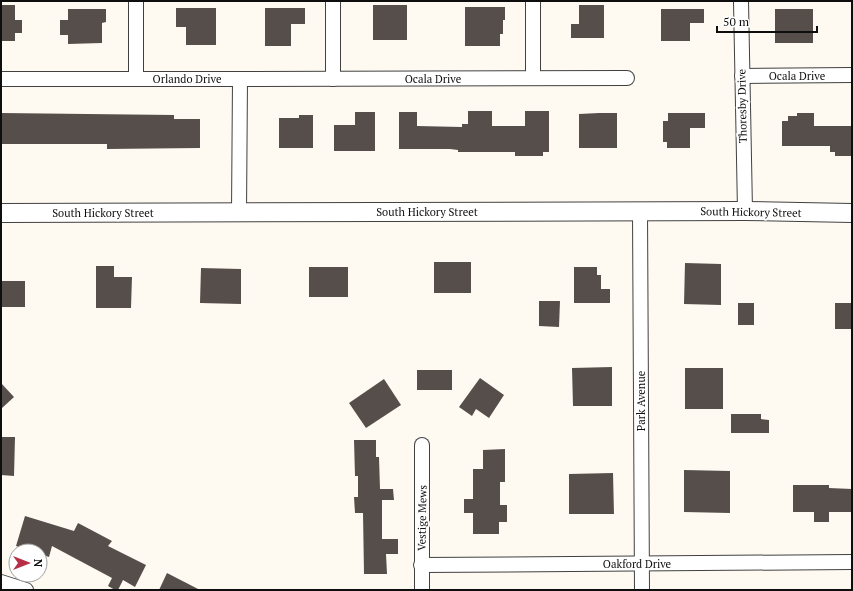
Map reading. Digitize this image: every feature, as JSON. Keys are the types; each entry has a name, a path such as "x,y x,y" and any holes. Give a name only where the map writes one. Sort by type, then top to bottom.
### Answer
{"street":[{"path":"136,1 136,79"},
{"path":"333,1 333,79"},
{"path":"533,1 533,78"},
{"name":"Thoresby Drive","path":"741,1 744,211"},
{"name":"Ocala Drive","path":"742,76 852,75"},
{"name":"Ocala Drive","path":"240,79 627,78"},
{"name":"Orlando Drive","path":"1,79 240,79"},
{"path":"239,212 240,79"},
{"name":"Park Avenue","path":"640,211 642,590"},
{"name":"South Hickory Street","path":"1,213 744,211 852,214"},
{"name":"Vestige Mews","path":"422,445 422,590"},
{"name":"Oakford Drive","path":"421,565 852,562"},
{"path":"1,582 26,590"}],"building":[{"path":"1,5 15,5 15,20 22,20 22,33 15,33 15,41 1,41"},
{"path":"373,5 407,5 407,40 373,40"},
{"path":"579,5 604,5 604,38 571,38 571,24 579,24"},
{"path":"465,7 505,7 505,20 503,20 503,34 500,34 500,46 465,46"},
{"path":"176,8 216,8 216,45 186,45 186,27 176,27"},
{"path":"265,8 305,8 305,24 291,24 291,46 265,46"},
{"path":"68,9 106,9 106,22 102,23 102,43 68,44 68,35 60,35 60,20 68,20"},
{"path":"661,9 704,9 704,23 690,23 690,41 661,41"},
{"path":"775,9 813,9 813,43 775,43"},
{"path":"468,111 492,111 492,126 525,126 525,111 549,111 549,152 543,152 543,156 515,156 515,152 458,152 458,150 450,149 399,149 399,112 417,112 417,126 462,127 462,124 468,124"},
{"path":"355,112 375,112 375,151 334,151 334,125 355,125"},
{"path":"1,113 174,115 174,119 200,119 200,148 107,149 107,144 1,144"},
{"path":"617,113 617,148 579,148 579,114"},
{"path":"668,113 705,113 705,128 690,128 690,148 667,148 667,142 663,142 663,121 668,121"},
{"path":"797,113 814,113 814,126 852,126 852,156 835,156 835,152 830,152 830,146 782,146 782,121 788,121 788,116 797,116"},
{"path":"299,115 313,115 313,148 279,148 279,118 299,118"},
{"path":"434,262 471,262 471,293 434,293"},
{"path":"685,263 721,264 721,305 684,304"},
{"path":"96,266 114,266 114,277 132,277 131,308 96,308"},
{"path":"309,267 348,267 348,297 309,297"},
{"path":"574,267 597,267 597,275 601,275 601,289 610,289 610,303 574,303"},
{"path":"201,268 241,269 241,304 200,303"},
{"path":"1,281 25,281 25,307 1,307"},
{"path":"539,301 560,301 559,327 539,326"},
{"path":"738,303 754,303 754,325 738,325"},
{"path":"835,303 852,303 852,329 835,329"},
{"path":"612,367 612,406 573,406 572,368"},
{"path":"685,368 723,368 723,409 685,409"},
{"path":"417,370 452,370 452,390 417,390"},
{"path":"480,378 504,395 489,418 476,409 472,416 459,407"},
{"path":"384,379 401,405 366,428 349,403"},
{"path":"1,383 14,397 1,409"},
{"path":"731,414 761,414 761,419 769,420 769,433 731,433"},
{"path":"1,437 15,437 14,476 1,475"},
{"path":"354,440 376,440 376,457 379,457 380,489 393,489 394,500 382,500 382,539 398,539 398,554 386,554 387,574 364,574 363,513 355,513 354,497 358,497 358,476 355,476"},
{"path":"505,449 505,482 500,482 500,505 507,505 507,522 499,522 499,534 473,534 473,513 464,513 464,499 473,499 473,469 483,469 483,450"},
{"path":"684,470 730,471 730,513 684,512"},
{"path":"613,473 614,514 569,514 569,474"},
{"path":"793,485 829,485 829,488 852,489 852,512 829,512 829,522 814,522 814,512 793,512"},
{"path":"25,516 74,531 78,523 112,541 108,546 146,565 135,587 123,580 118,590 115,590 108,586 112,578 52,546 48,557 48,543 17,543"},
{"path":"167,573 200,590 159,590"}]}
